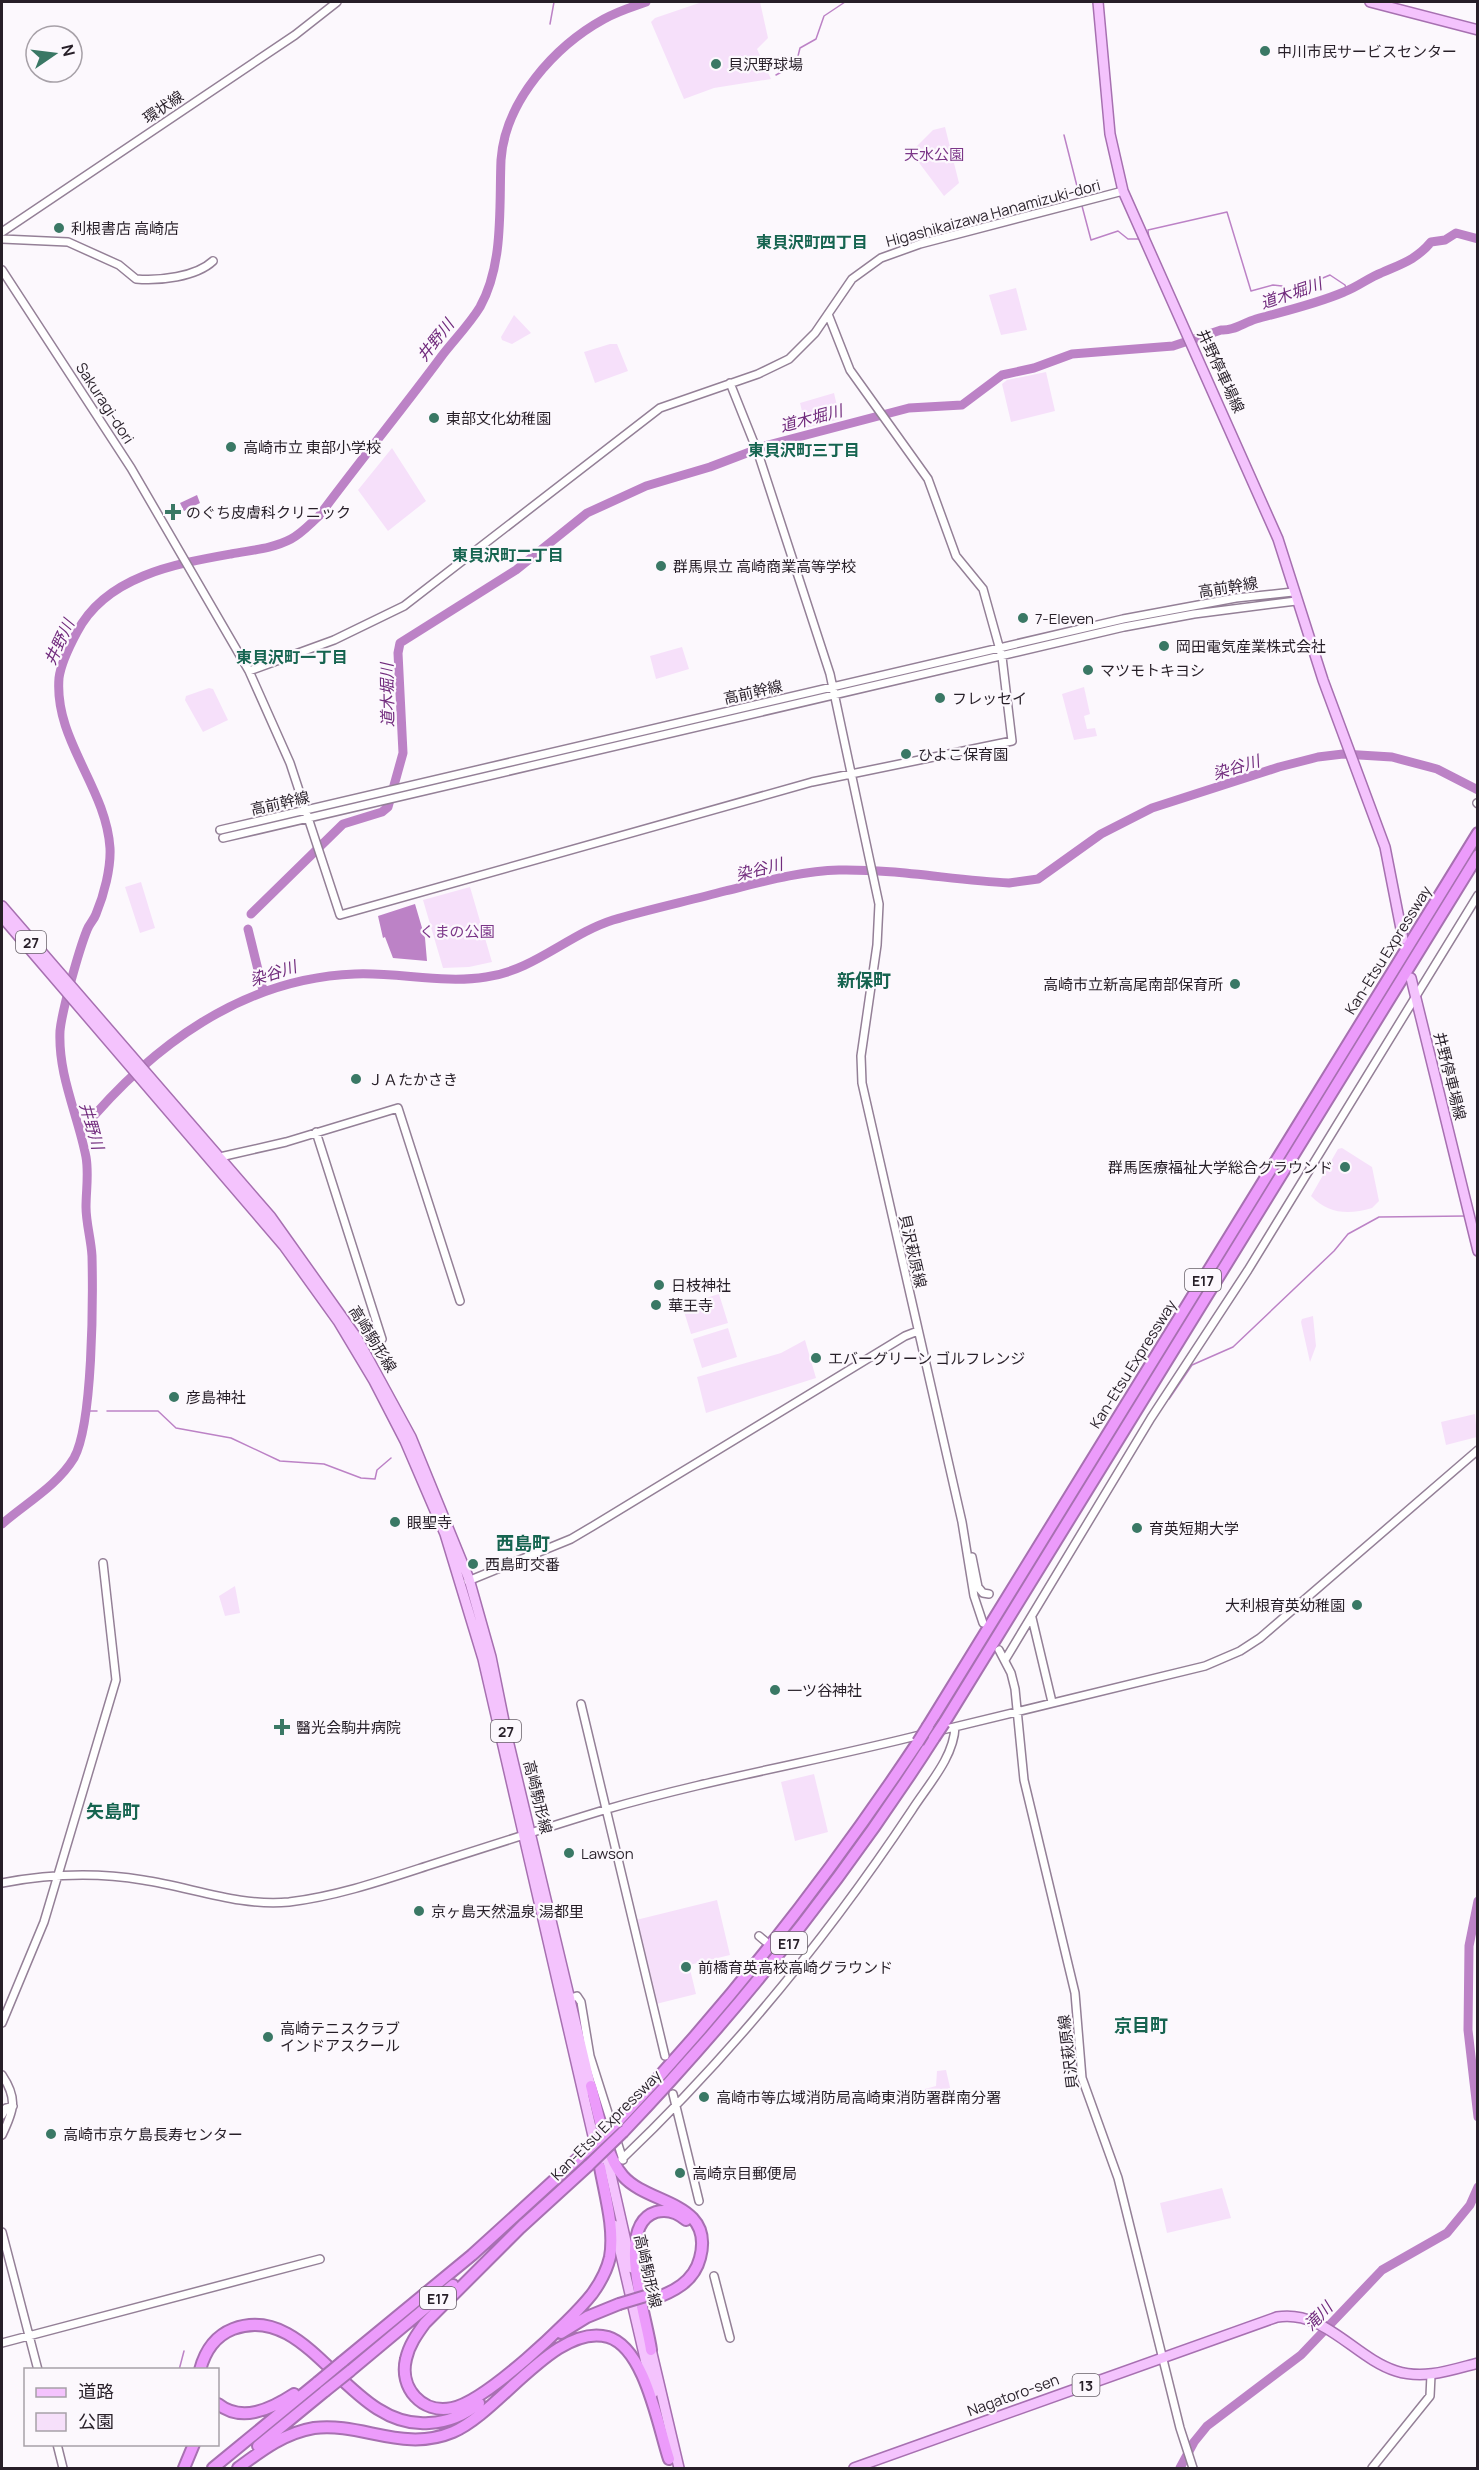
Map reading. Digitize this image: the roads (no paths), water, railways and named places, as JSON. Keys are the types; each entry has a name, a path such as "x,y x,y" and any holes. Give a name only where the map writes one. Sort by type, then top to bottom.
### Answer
{"highway":[{"name":"Kan-Etsu Expressway","path":"213,2469 320,2384 427,2293 618,2121 703,2029 781,1935 855,1836 918,1742 1478,833"},
{"name":"Kan-Etsu Expressway","path":"344,2364 524,2224 589,2165 623,2132 711,2037 825,1898 944,1723 1478,855"},
{"path":"524,2224 425,2323 412,2341 405,2360 408,2387 418,2401 434,2409 460,2406 496,2382 531,2354 587,2317 675,2290 691,2277 701,2254 700,2234 693,2220 682,2209 636,2188 621,2175 612,2156 591,2086"},
{"path":"531,2354 584,2303 607,2266 611,2236 600,2167"},
{"path":"650,2298 675,2284 687,2273 694,2259 696,2244 692,2228 683,2217 670,2211 655,2212 642,2221 634,2246 651,2350"},
{"path":"238,2469 280,2439 313,2428 333,2427 405,2440 441,2436 464,2427 572,2333 620,2307"},
{"path":"201,2368 206,2353 224,2334 240,2327 259,2325 278,2330 296,2340 365,2403 383,2415 403,2422 434,2423 456,2417 474,2407 496,2382"},
{"path":"208,2368 215,2351 228,2339 249,2331 272,2334 294,2345 313,2360 370,2414 390,2424 419,2430 436,2429 461,2421 505,2393"},
{"path":"539,2364 560,2349 585,2337 609,2337 624,2345 634,2357 641,2372 670,2464"},
{"name":"Kan-Etsu Expressway","path":"231,2469 320,2384"},
{"path":"219,2405 229,2411 254,2413 320,2384"},
{"path":"184,2469 194,2446"}],"main road":[{"name":"井野停車場線","path":"1098,2 1110,134 1124,191 1248,466 1278,539 1294,596 1346,746 1385,848 1403,939"},
{"path":"1370,2 1478,30"},
{"name":"27","path":"2,906 60,980"},
{"name":"27","path":"2,917 147,1079"},
{"name":"井野停車場線","path":"1411,978 1478,1251"},
{"name":"高崎駒形線","path":"147,1079 220,1157 309,1266 375,1368 430,1479 491,1657 566,1999 600,2167 670,2464"},
{"name":"高崎駒形線","path":"147,1079 273,1232 338,1321 374,1381 405,1441 466,1583"},
{"name":"高崎駒形線","path":"566,1999 591,2086 679,2469"},
{"name":"Nagatoro-sen","path":"854,2469 1162,2356 1277,2317 1293,2316 1320,2325 1374,2361 1396,2372 1431,2375"},
{"name":"13","path":"1431,2375 1478,2363"}],"street":[{"name":"環状線","path":"2,232 295,35 337,2"},
{"name":"Higashikaizawa Hanamizuki-dori","path":"249,671 334,640 404,606 499,535 648,416 670,403 769,370 789,358 809,340 852,279 867,266 892,252 1124,191"},
{"path":"2,238 68,242 119,265 141,280 187,273 207,266 213,261"},
{"name":"Sakuragi-dori","path":"2,270 132,468 249,671"},
{"path":"249,671 290,763 340,915 852,773 1012,741 1002,657 983,589 956,556 931,486 850,370 828,314"},
{"name":"貝沢萩原線","path":"730,383 758,453 836,696 879,904 877,945 862,1047 861,1083 967,1546 974,1596 983,1623"},
{"name":"高前幹線","path":"223,838 307,815 833,687 1123,619 1236,598 1294,596"},
{"name":"高前幹線","path":"220,830 307,815 836,696 1124,627 1294,596"},
{"path":"1005,1660 1151,1418 1248,1270 1478,896"},
{"path":"220,1157 228,1158 398,1108 460,1301"},
{"path":"316,1132 382,1339"},
{"path":"466,1583 593,1526 895,1342 918,1331"},
{"path":"2,1883 58,1875 102,1875 145,1880 229,1898 286,1902 361,1888 607,1809 1205,1666 1240,1651 1310,1596 1478,1450"},
{"path":"967,1546 974,1563 978,1587 982,1593 989,1594"},
{"path":"2,2023 19,1978 35,1948 116,1680 103,1563"},
{"path":"1032,1618 1052,1702"},
{"name":"貝沢萩原線","path":"999,1650 1015,1689 1024,1780 1075,1993 1082,2078 1118,2178 1185,2447 1192,2467"},
{"path":"581,1704 664,2056"},
{"path":"566,1999 577,1996 581,2002 590,2055 623,2160 677,2106 796,1966 870,1871 953,1746 956,1727"},
{"path":"788,1960 796,1966"},
{"path":"2,2075 10,2088 13,2106 2,2135"},
{"path":"673,2094 699,2201"},
{"path":"2,2115 8,2106 13,2106"},
{"path":"2,2232 37,2368"},
{"path":"2,2343 320,2259"},
{"path":"714,2276 730,2338"},
{"path":"1373,2468 1430,2396 1431,2375"},
{"path":"57,2446 63,2469"}],"waterway":[{"path":"550,24 554,2"},
{"name":"井野川","path":"2,1524 50,1486 74,1458 85,1418 88,1390 92,1330 92,1276 86,1213 87,1163 65,1080 60,1031 67,995 80,951 104,890 110,848 100,804 64,722 59,678 66,654 90,613 105,598 124,585 165,568 276,545 295,537 319,516 480,307 488,290 497,254 501,160 505,138 522,97 551,60 586,30 614,14 646,2"},
{"path":"776,75 796,64 800,48 816,39 824,16 845,2"},
{"path":"1064,135 1080,198"},
{"path":"1082,206 1091,240 1118,231 1128,239 1141,239"},
{"path":"1149,239 1148,230 1227,212 1251,291 1273,285 1282,286 1284,294 1330,275 1345,285 1347,291"},
{"name":"道木堀川","path":"251,914 343,824 382,812 388,807 403,753 398,653 400,643 516,570 587,513 646,486 710,467 768,445 909,408 962,405 1002,375 1034,368 1072,354 1173,346 1234,328 1349,290 1408,261 1431,242 1445,240 1456,233 1478,239"},
{"name":"染谷川","path":"81,1131 138,1071 202,1022 238,1003 275,988 314,978 355,974 437,979 486,977 519,968 581,934 613,920 753,884 810,872 881,871 1009,883 1038,879 1101,834 1152,808 1279,767 1318,757 1343,754 1392,757 1437,769 1478,790"},
{"name":"道木堀川","path":"248,929 263,990"},
{"path":"1169,1399 1192,1365 1233,1347 1334,1251 1348,1234 1379,1217 1466,1216"},
{"path":"85,1411 97,1411"},
{"path":"107,1411 158,1411 176,1428 231,1438 280,1461 324,1464 361,1478 375,1479 377,1470 391,1458"},
{"name":"滝川","path":"1478,1901 1469,1946 1468,2030 1478,2117"},
{"name":"滝川","path":"1180,2468 1194,2442 1207,2426 1301,2355 1382,2270 1447,2233 1470,2205 1478,2187"},
{"path":"180,2368 184,2351"}],"place":[{"name":"中川市民サービスセンター","path":"1265,51"},
{"name":"貝沢野球場","path":"716,64"},
{"name":"利根書店 高崎店","path":"59,228"},
{"name":"東部文化幼稚園","path":"434,418"},
{"name":"高崎市立 東部小学校","path":"231,447"},
{"name":"のぐち皮膚科クリニック","path":"173,512"},
{"name":"群馬県立 高崎商業高等学校","path":"661,566"},
{"name":"7-Eleven","path":"1023,618"},
{"name":"岡田電気産業株式会社","path":"1164,646"},
{"name":"マツモトキヨシ","path":"1088,670"},
{"name":"フレッセイ","path":"940,698"},
{"name":"ひよこ保育園","path":"906,754"},
{"name":"高崎市立新高尾南部保育所","path":"1235,984"},
{"name":"ＪＡたかさき","path":"356,1079"},
{"name":"群馬医療福祉大学総合グラウンド","path":"1345,1167"},
{"name":"日枝神社","path":"659,1285"},
{"name":"華王寺","path":"656,1305"},
{"name":"エバーグリーン ゴルフレンジ","path":"816,1358"},
{"name":"彦島神社","path":"174,1397"},
{"name":"眼聖寺","path":"395,1522"},
{"name":"育英短期大学","path":"1137,1528"},
{"name":"西島町交番","path":"473,1564"},
{"name":"大利根育英幼稚園","path":"1357,1605"},
{"name":"一ツ谷神社","path":"775,1690"},
{"name":"醫光会駒井病院","path":"282,1727"},
{"name":"Lawson","path":"569,1853"},
{"name":"京ヶ島天然温泉 湯都里","path":"419,1911"},
{"name":"前橋育英高校高崎グラウンド","path":"686,1967"},
{"name":"高崎テニスクラブ インドアスクール","path":"268,2037"},
{"name":"高崎市等広域消防局高崎東消防署群南分署","path":"704,2097"},
{"name":"高崎市京ケ島長寿センター","path":"51,2134"},
{"name":"高崎京目郵便局","path":"680,2173"}],"district":[{"name":"東貝沢町四丁目","path":"812,242"},
{"name":"東貝沢町三丁目","path":"804,450"},
{"name":"東貝沢町二丁目","path":"508,555"},
{"name":"東貝沢町一丁目","path":"292,657"},
{"name":"新保町","path":"864,980"},
{"name":"西島町","path":"523,1543"},
{"name":"矢島町","path":"113,1811"},
{"name":"京目町","path":"1141,2025"}],"park label":[{"name":"天水公園","path":"934,154"},
{"name":"くまの公園","path":"457,931"}]}
